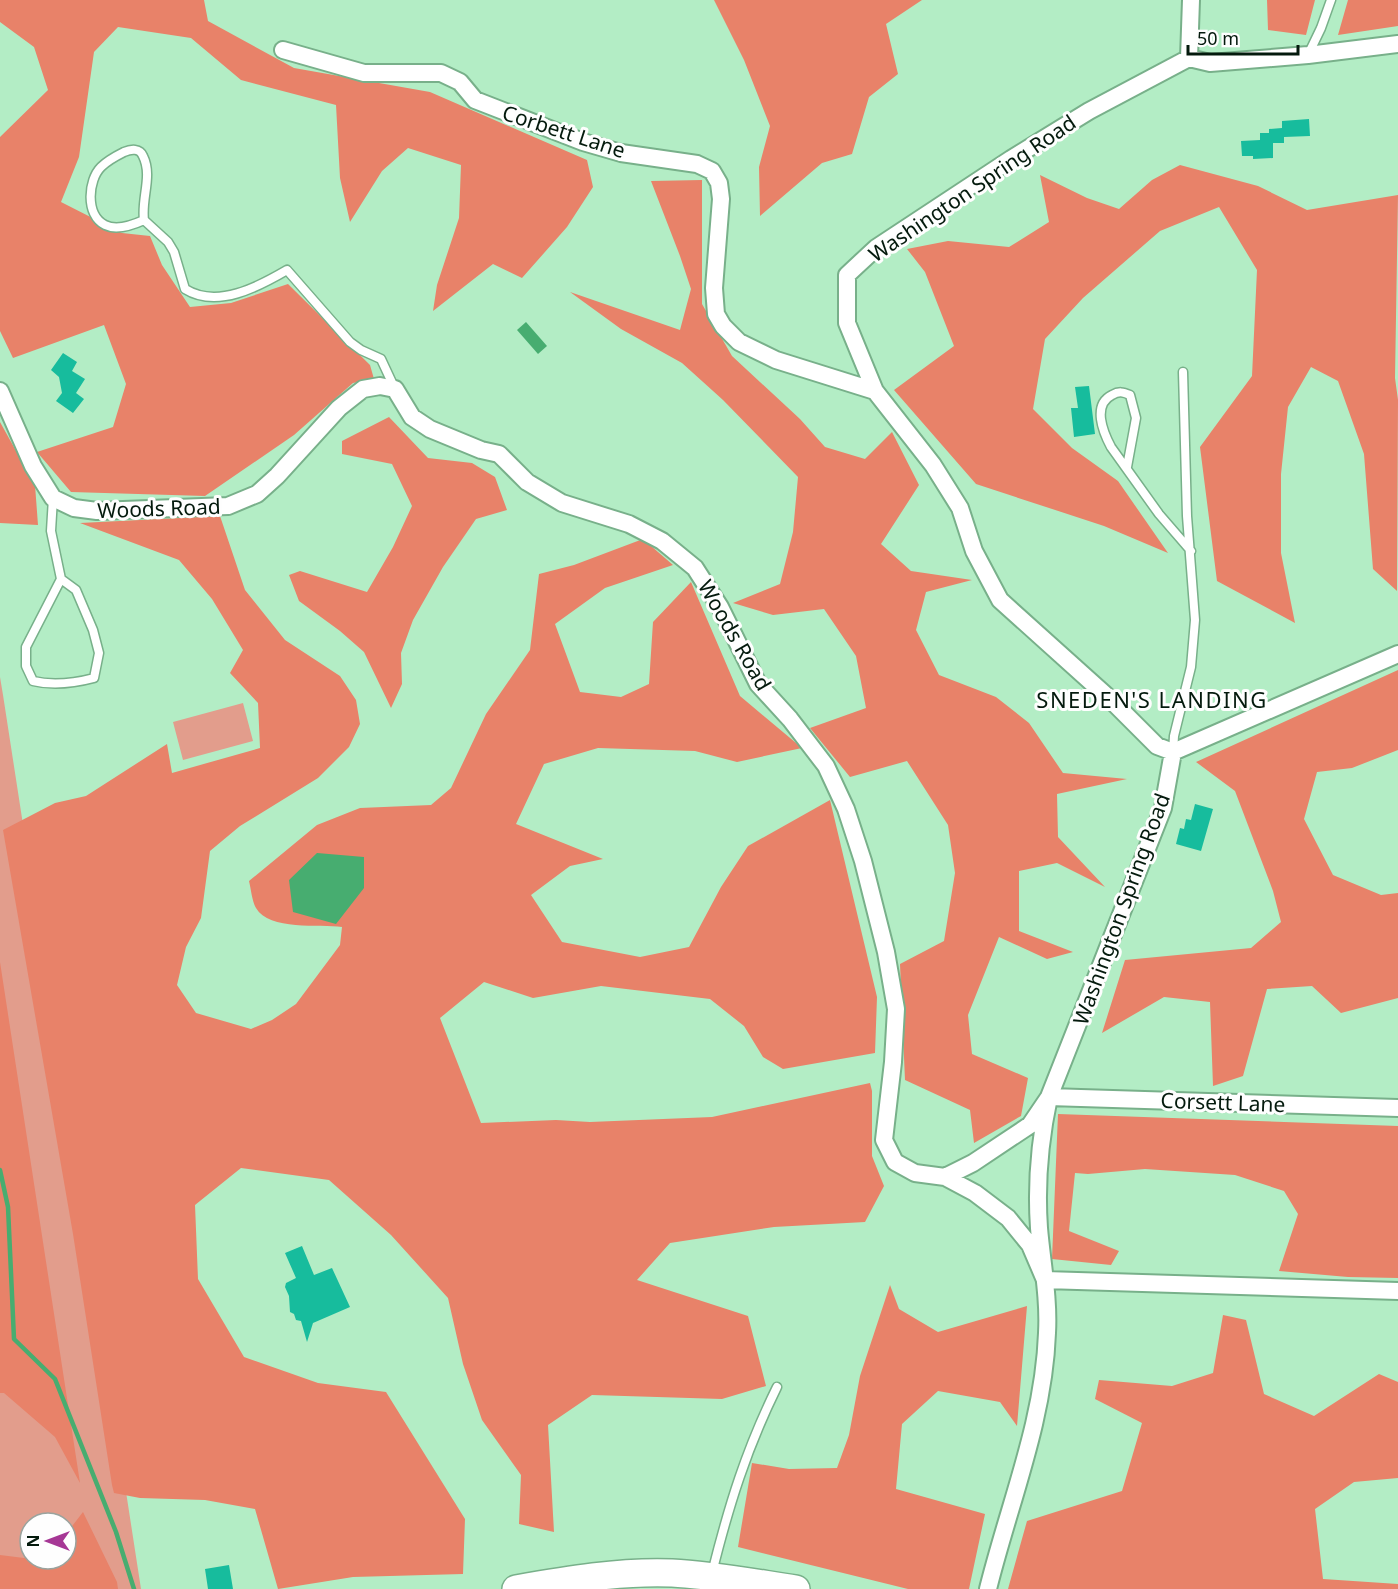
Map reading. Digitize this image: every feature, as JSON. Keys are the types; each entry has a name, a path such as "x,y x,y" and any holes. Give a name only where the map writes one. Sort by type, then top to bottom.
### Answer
{"main road":[{"path":"516,1589 595,1576 672,1573 711,1576 796,1589"}],"street":[{"path":"1191,0 1189,58 1210,63 1308,55 1398,44"},
{"name":"Corbett Lane","path":"283,50 364,73 441,73 460,82 475,100 481,103 583,142 621,153 697,164 712,171 718,183 721,199 714,288 716,314 723,326 739,342 776,360 875,391"},
{"name":"Washington Spring Road","path":"988,1589 1032,1434 1042,1381 1047,1332 1045,1280 1039,1226 1039,1176 1044,1119 1049,1097 1163,808 1173,752 1157,746 1110,699 999,600 974,551 960,508 933,465 875,391 846,322 846,275 876,248 1011,159 1089,111 1189,58"},
{"name":"Woods Road","path":"53,498 74,508 97,511 228,506 257,494 339,408 363,389 380,386 395,389 412,417 430,429 481,450 499,454 527,482 562,503 620,520 663,541 695,568 720,607 758,684 790,719 826,766 846,809 864,861 886,952 896,1009 893,1062 884,1140 895,1162 915,1173 945,1178 975,1193 1008,1218 1030,1245 1045,1280"},
{"path":"0,391 33,466 53,498"},
{"path":"1173,752 1398,654"},
{"path":"945,1178 973,1163 1030,1125 1049,1097"},
{"name":"Corsett Lane","path":"1049,1097 1398,1108"},
{"path":"1045,1280 1398,1291"}],"lane":[{"path":"1308,55 1322,28 1331,0"},
{"path":"137,149 142,153 148,169 144,219 131,226 103,224 98,219 92,205 91,186 96,174 106,162 129,150 137,149"},
{"path":"144,219 168,242 174,252 185,289 195,295 209,297 234,294 259,287 287,270 350,342 381,359 395,389"},
{"path":"1173,752 1174,736 1191,667 1195,620 1187,516 1183,372"},
{"path":"1126,467 1136,418 1130,395 1123,392 1107,397 1103,404 1101,420 1105,435 1126,467 1159,514 1191,551"},
{"path":"53,498 51,531 61,579 26,647 26,666 33,681 45,684 80,682 94,678 99,653 93,630 76,590 61,579"},
{"path":"711,1576 738,1477 757,1428 777,1387"}],"shaded area":[{"path":"0,0 204,0 208,21 294,68 430,92 587,160 593,187 567,227 522,278 493,264 433,311 437,285 459,218 461,165 408,148 382,171 350,222 340,178 336,105 241,80 191,38 118,27 94,52 79,157 61,202 122,233 150,236 162,265 190,307 231,303 288,284 370,365 374,379 353,383 294,435 205,496 71,492 37,452 113,427 126,384 104,325 13,358 0,331 0,137 48,90 34,47 0,22"},
{"path":"714,0 922,0 886,24 898,74 869,97 852,154 822,163 760,216 759,167 770,126 744,60"},
{"path":"1267,0 1315,0 1306,35 1268,30"},
{"path":"1348,0 1398,0 1398,26 1338,35"},
{"path":"1180,165 1258,186 1307,210 1398,195 1395,378 1398,400 1397,591 1373,569 1364,454 1338,381 1311,367 1288,407 1281,474 1281,553 1295,623 1217,581 1200,447 1252,376 1257,270 1219,207 1160,231 1083,298 1045,339 1033,409 1072,448 1118,481 1168,553 1104,526 976,484 894,390 954,346 925,272 907,249 948,241 1009,247 1049,222 1040,175 1087,198 1119,209 1152,180"},
{"path":"702,180 702,304 732,356 800,419 825,447 865,459 892,432 919,485 881,544 911,571 972,580 926,592 916,630 939,675 996,697 1029,723 1063,773 1127,779 1057,794 1058,837 1105,887 1057,863 1019,871 1019,931 1073,952 1047,959 999,937 968,1015 972,1054 1028,1078 1021,1116 974,1143 970,1110 905,1080 900,964 944,941 955,873 948,825 907,761 850,777 810,728 866,708 856,656 824,609 773,615 733,603 780,584 793,532 798,477 723,400 682,363 621,329 570,292 680,330 691,289 651,181"},
{"path":"526,322 547,346 538,354 517,330"},
{"path":"389,417 428,458 472,463 495,477 507,510 476,519 443,567 413,620 401,653 402,684 391,708 364,652 299,601 289,575 300,571 367,592 393,547 412,506 392,464 342,454 342,441"},
{"path":"0,422 35,485 38,525 0,523"},
{"path":"220,516 245,590 285,640 340,676 356,700 360,724 349,747 318,778 240,826 210,851 201,918 186,947 177,985 196,1013 251,1029 272,1020 296,1004 340,945 342,927 296,925 272,920 256,908 249,881 317,825 360,808 431,805 451,788 486,714 530,650 539,574 574,565 643,539 673,565 605,588 555,624 580,692 621,697 649,684 653,622 691,582 740,696 802,748 737,762 695,751 598,748 544,764 516,824 603,859 570,866 531,895 562,942 640,957 689,947 721,887 748,846 830,800 877,997 875,1053 783,1069 763,1057 744,1026 710,999 601,986 533,998 484,982 440,1018 481,1123 556,1120 590,1122 712,1117 870,1083 872,1091 872,1156 884,1186 865,1222 774,1227 670,1243 637,1280 748,1316 766,1386 722,1399 592,1395 548,1425 554,1532 519,1524 521,1475 482,1420 463,1364 448,1298 391,1235 329,1180 241,1168 195,1205 198,1279 244,1357 318,1383 386,1392 465,1519 463,1574 353,1577 278,1589 255,1509 205,1500 140,1498 114,1493 112,1485 73,1234 3,830 55,803 86,796 167,744 172,773 260,748 258,703 230,673 243,650 212,599 179,560 80,523"},
{"path":"1398,670 1398,750 1352,768 1317,772 1304,819 1333,875 1381,895 1398,893 1398,998 1341,1013 1312,986 1267,989 1243,1076 1213,1086 1210,1002 1164,997 1102,1033 1125,960 1251,948 1281,922 1273,891 1235,791 1196,762"},
{"path":"0,677 141,1589 0,1589"},
{"path":"243,703 253,741 183,760 173,722"},
{"path":"317,853 364,857 364,888 336,924 293,912 289,880"},
{"path":"0,962 80,1483 55,1437 4,1393 0,1393"},
{"path":"1058,1114 1398,1126 1398,1278 1348,1277 1279,1271 1298,1214 1284,1191 1235,1175 1145,1169 1075,1173 1069,1231 1119,1251 1111,1265 1052,1259"},
{"path":"890,1285 899,1309 938,1332 1027,1306 1017,1426 1000,1402 938,1391 902,1424 896,1489 985,1514 969,1589 908,1589 738,1547 752,1463 789,1469 837,1468 849,1435 860,1376"},
{"path":"1223,1315 1246,1320 1264,1394 1314,1416 1379,1374 1398,1382 1398,1478 1354,1482 1315,1509 1323,1579 1398,1584 1398,1589 1008,1589 1027,1521 1122,1491 1142,1423 1095,1399 1099,1380 1172,1386 1213,1373"},
{"path":"83,1512 117,1582 118,1589 0,1589 0,1555 18,1557 18,1571 78,1571 78,1518"}],"building":[{"path":"1309,119 1310,136 1284,137 1284,143 1273,143 1273,158 1253,159 1253,156 1242,156 1241,141 1260,140 1260,133 1269,133 1269,129 1282,128 1282,121"},
{"path":"63,353 77,362 72,371 85,379 76,393 84,399 73,413 56,401 62,393 59,377 51,370"},
{"path":"1089,386 1095,434 1074,437 1071,408 1078,408 1075,387"},
{"path":"1195,804 1213,809 1201,851 1176,844 1180,828 1184,829 1186,819 1191,820"},
{"path":"302,1246 314,1275 332,1268 350,1307 313,1323 307,1342 301,1321 296,1320 294,1314 290,1312 289,1296 285,1287 286,1283 296,1278 285,1253"},
{"path":"229,1565 233,1589 208,1589 205,1569"}],"waterway":[{"path":"0,1170 8,1207 14,1339 55,1379 116,1532 134,1589"}],"district":[{"name":"SNEDEN'S LANDING","path":"1152,699"}]}
